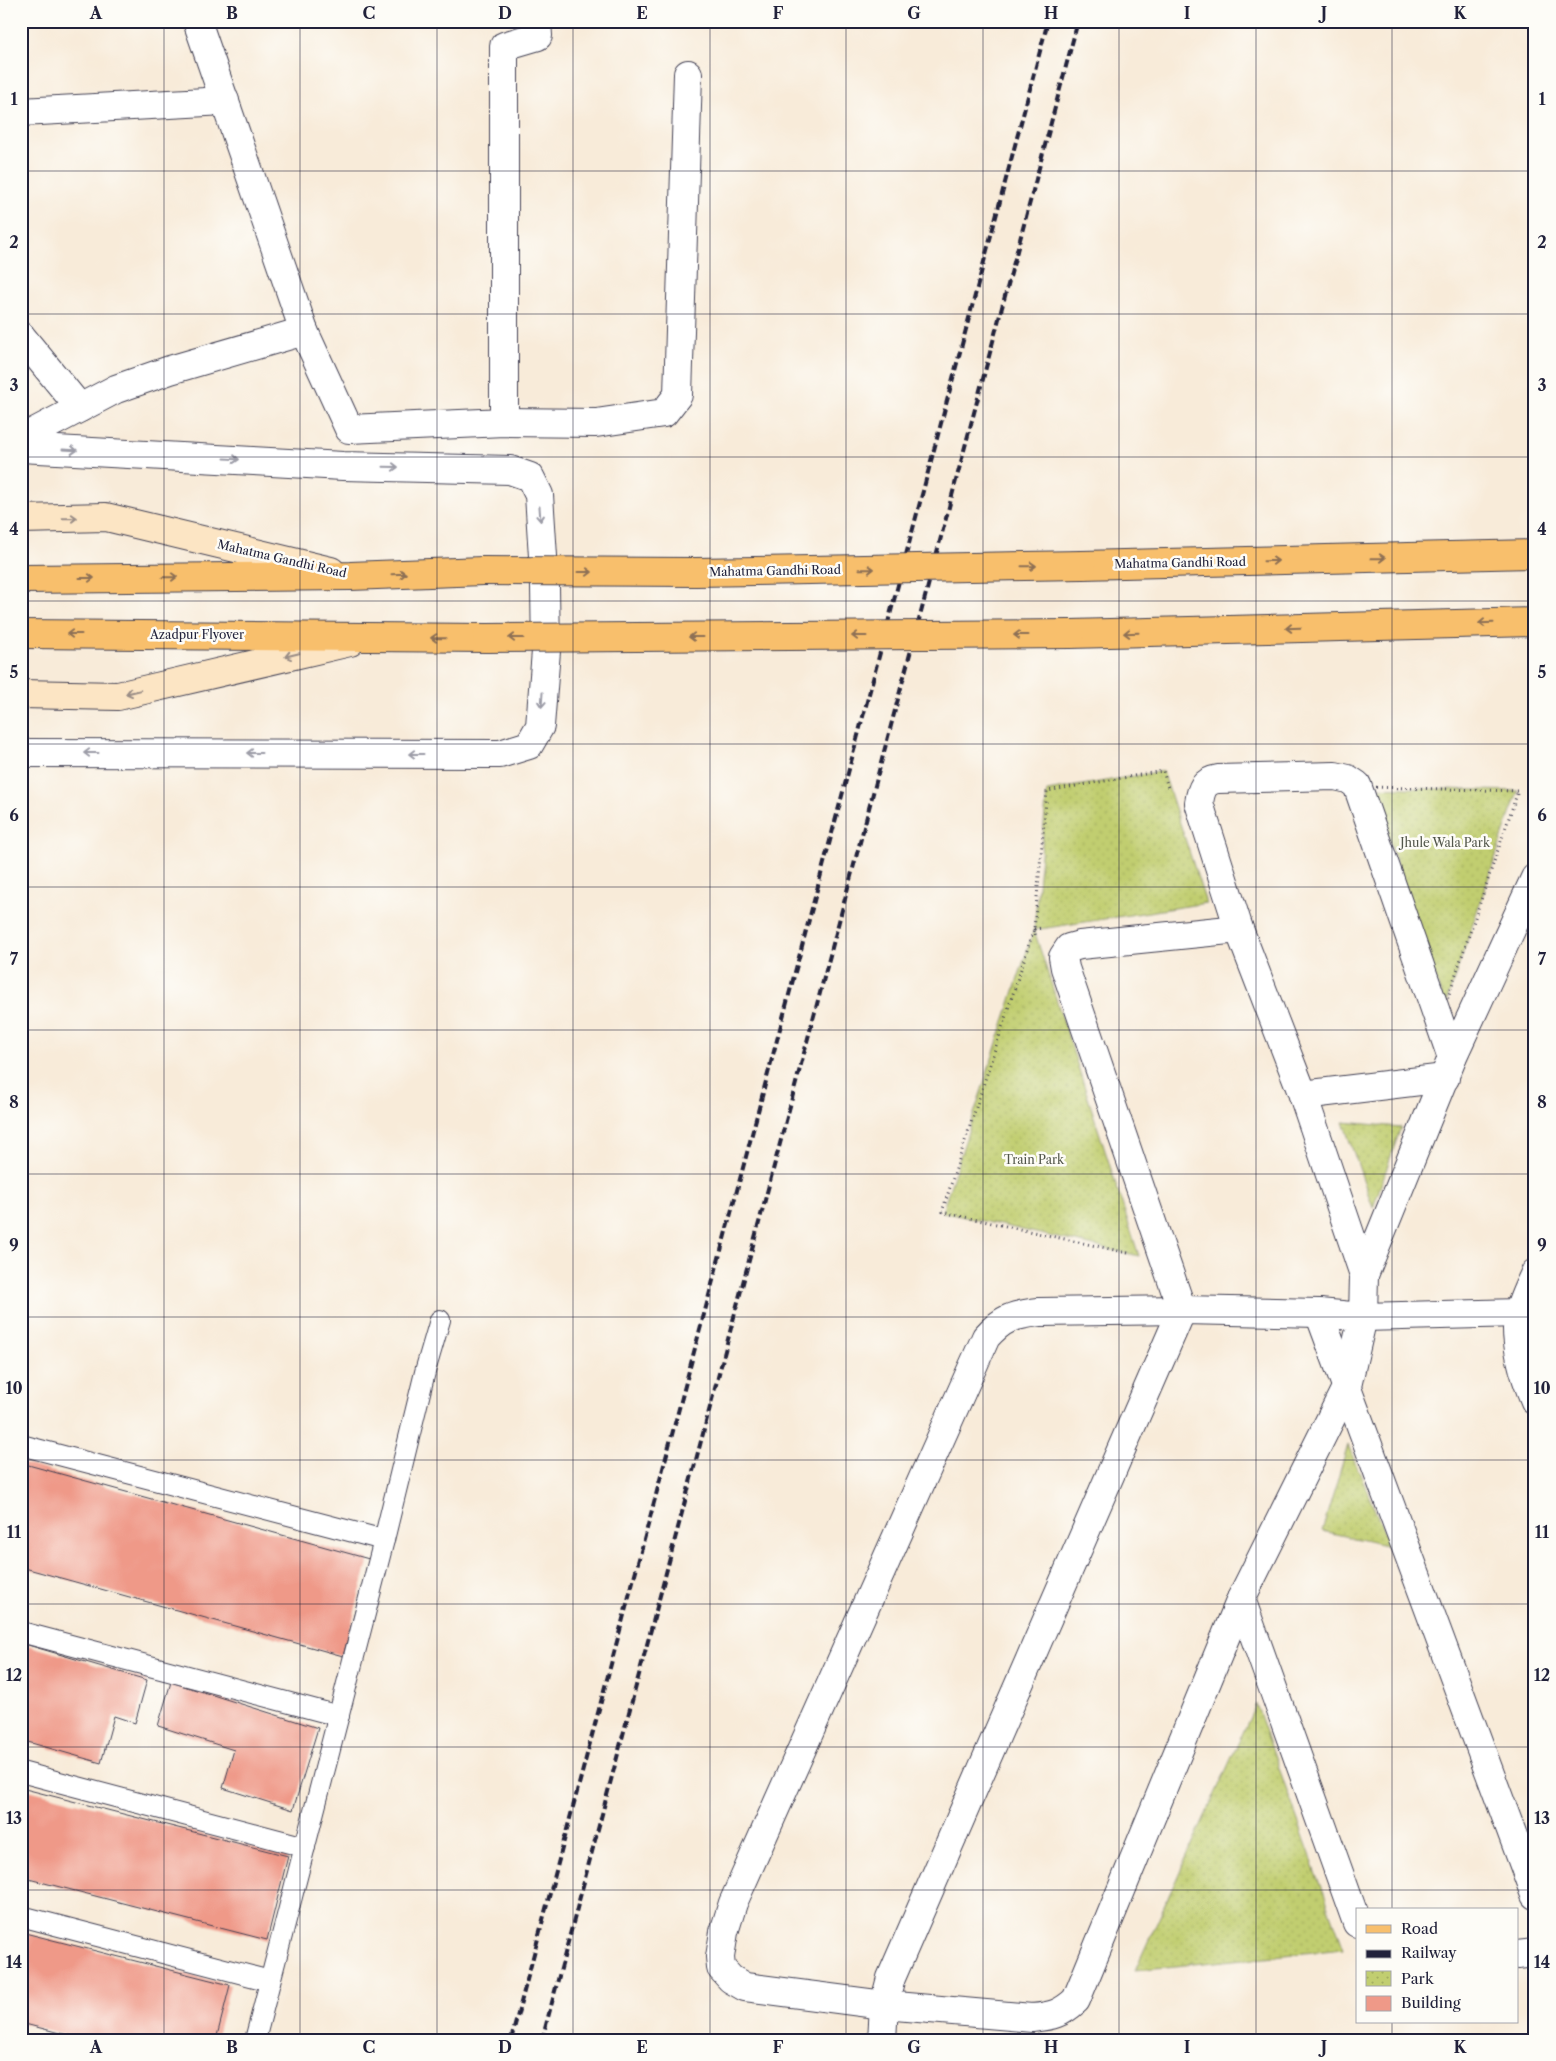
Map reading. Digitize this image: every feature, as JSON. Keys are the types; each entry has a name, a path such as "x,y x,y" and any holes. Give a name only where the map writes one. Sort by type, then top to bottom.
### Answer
{"main road":[{"name":"Mahatma Gandhi Road","path":"21,519 106,518 350,576 483,571 706,572 1535,554"},
{"path":"21,579 350,576"},
{"path":"21,694 118,696 373,636 487,638 1070,634 1535,622"},
{"name":"Azadpur Flyover","path":"21,634 373,636"}],"street":[{"path":"197,21 304,331 349,430 504,422 596,423 664,413 678,395 688,74"},
{"path":"504,422 504,46 538,36 537,21"},
{"path":"21,112 225,101"},
{"path":"21,439 116,388 170,370 304,331"},
{"path":"21,336 80,408"},
{"path":"21,448 342,466 510,470 530,477 539,495 545,587 546,642 540,726 529,745 500,754 21,753"},
{"path":"1449,1068 1357,785 1348,779 1334,776 1208,780 1200,790 1199,803 1239,929 1303,1095 1364,1275 1363,1317 1347,1386 1241,1599 1076,2000 1065,2011 1049,2016 1032,2018 884,2005 744,1987 731,1980 721,1968 720,1957 724,1932 745,1876 986,1337 1005,1319 1018,1314 1039,1312 1182,1310 1319,1313 1363,1317 1527,1313"},
{"path":"1364,1275 1449,1068 1535,878"},
{"path":"882,2040 887,1988 897,1963 1182,1310 1065,968 1063,957 1069,948 1080,945 1239,929"},
{"path":"1303,1095 1449,1068"},
{"path":"1535,1273 1527,1313 1516,1330 1521,1356 1535,1401"},
{"path":"1319,1313 1535,1895"},
{"path":"1241,1599 1356,1920"},
{"path":"1518,1955 1535,1953"}],"lane":[{"path":"256,2040 426,1368 440,1320"},
{"path":"21,1445 384,1540"},
{"path":"21,1632 339,1716"},
{"path":"21,1772 305,1847"},
{"path":"21,1916 270,1981"}],"path":[{"path":"1130,1254 942,1212 1034,929 1047,791 1163,771 1169,790"},
{"path":"1371,787 1518,792 1445,1006 1435,979 1371,787"},
{"path":"1034,929 1053,926"},
{"path":"1034,929 1037,939"}],"green space":[{"name":"Train Park","path":"1163,771 1206,903 1034,930 1139,1256 942,1212 1034,929 1047,791"},
{"name":"Jhule Wala Park","path":"1371,787 1518,791 1445,1006"},
{"path":"1343,1122 1401,1127 1373,1208"},
{"path":"1348,1445 1390,1546 1322,1531"},
{"path":"1256,1704 1344,1949 1135,1970"}],"building":[{"path":"21,1463 369,1559 343,1656 21,1567"},
{"path":"21,1643 147,1680 135,1723 114,1716 101,1763 21,1740"},
{"path":"171,1682 318,1728 293,1810 223,1788 234,1750 158,1726"},
{"path":"21,1788 288,1856 267,1940 21,1877"},
{"path":"21,1932 230,1985 216,2040 87,2040 21,2023"}],"railway":[{"path":"511,2040 1048,21"},
{"path":"542,2040 1078,21"}]}
